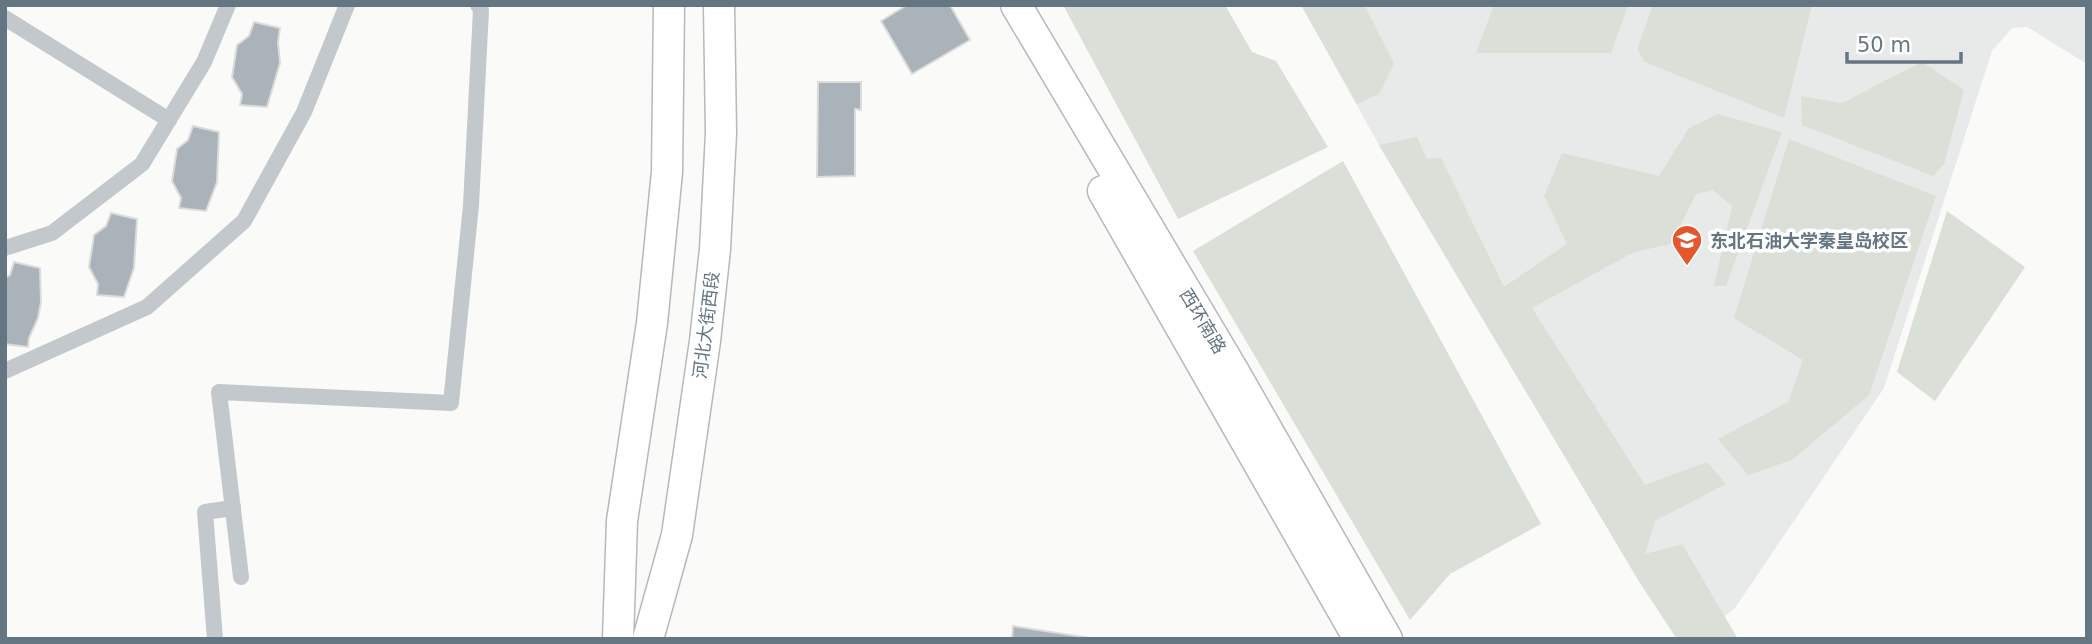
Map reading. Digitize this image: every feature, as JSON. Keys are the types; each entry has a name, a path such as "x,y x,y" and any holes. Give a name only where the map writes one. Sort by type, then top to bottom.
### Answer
{"highway":[{"path":"618,639 622,521 652,323 667,172 669,5"},
{"name":"河北大街西段","path":"648,639 677,535 705,341 715,248 721,133 719,5"},
{"name":"西环南路","path":"998,5 1359,639"},
{"name":"西环南路","path":"1016,5 1234,372 1387,639"}],"street":[{"path":"5,248 52,233 142,164 204,62 228,5"},
{"path":"5,371 147,307 244,221 304,112 348,5"},
{"path":"241,577 219,392 451,403 471,205 481,10 478,5"},
{"path":"5,18 169,120"},
{"path":"215,639 205,512 233,508"}],"shaded area":[{"path":"1063,5 1225,5 1252,52 1276,61 1328,147 1178,219"},
{"name":"东北石油大学秦皇岛校区","path":"1301,5 2087,5 2087,64 2027,27 2012,28 1992,51 1884,388 1735,608 1696,639 1677,639 1640,583 1379,145"},
{"path":"1301,5 1364,5 1394,63 1379,94 1357,104"},
{"path":"1494,5 1628,5 1611,53 1476,53"},
{"path":"1653,5 1812,5 1784,118 1645,62 1637,49"},
{"path":"1922,62 1964,90 1944,164 1933,176 1802,125 1801,96 1842,103"},
{"path":"1718,114 1782,132 1726,286 1714,286 1732,206 1713,190 1696,194 1671,244 1634,252 1532,308 1645,485 1707,462 1726,484 1655,521 1645,554 1682,544 1738,639 1677,639 1640,583 1379,145 1417,137 1427,159 1441,158 1504,287 1567,244 1544,196 1562,153 1659,176 1689,128"},
{"path":"1789,139 1936,196 1869,395 1792,460 1748,475 1718,439 1788,402 1803,360 1734,318"},
{"path":"1343,161 1541,524 1450,574 1410,620 1193,251"},
{"path":"1947,211 2025,267 1935,401 1897,372"}],"building":[{"path":"907,5 950,5 970,40 912,74 881,21"},
{"path":"254,22 280,28 280,63 267,107 240,105 242,94 232,77 237,45 249,36"},
{"path":"818,82 861,82 861,110 855,109 855,176 817,177"},
{"path":"193,126 219,132 217,182 206,211 179,208 181,198 172,181 177,149 188,140"},
{"path":"111,213 137,219 134,268 124,297 97,295 98,284 89,267 94,235 106,226"},
{"path":"14,262 40,268 41,302 28,347 5,344 5,278 10,275"},
{"path":"1013,626 1096,639 1012,639"}],"place":[{"name":"东北石油大学秦皇岛校区","path":"1687,267"}]}
